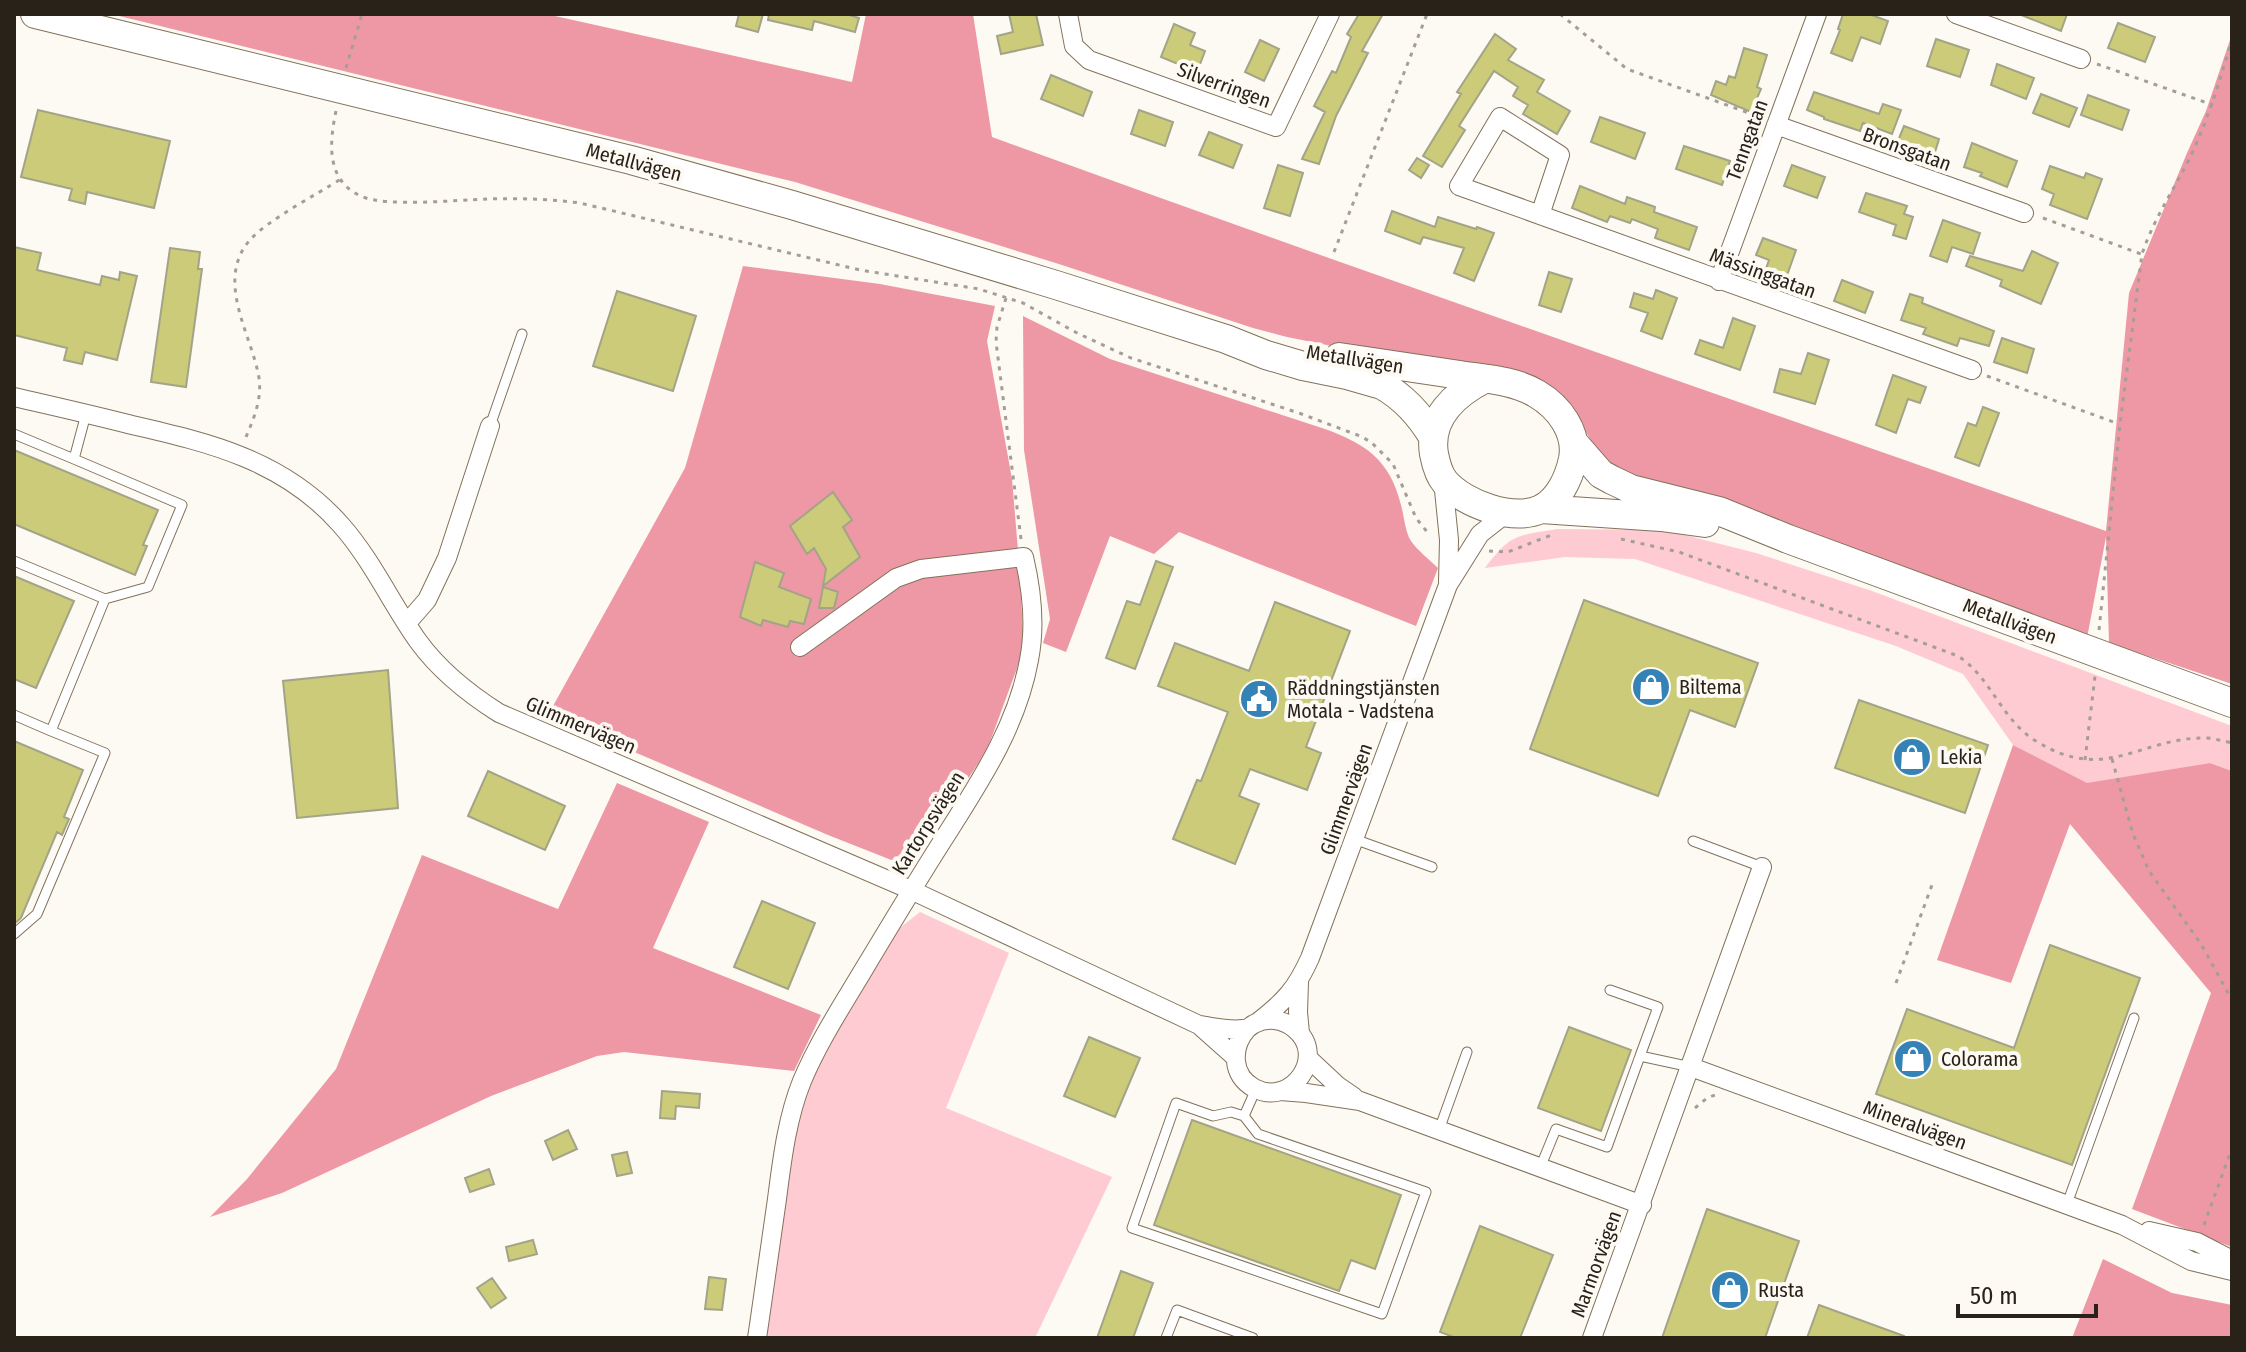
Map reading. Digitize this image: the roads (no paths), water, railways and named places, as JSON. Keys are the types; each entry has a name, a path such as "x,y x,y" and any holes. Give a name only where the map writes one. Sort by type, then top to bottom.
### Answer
{"main road":[{"name":"Metallvägen","path":"35,14 503,127 821,214 1226,339 1279,359 1382,385 1411,407 1433,437"},
{"name":"Metallvägen","path":"1226,339 1484,379"},
{"path":"1484,379 1520,385 1535,392 1560,414 1574,443 1567,479 1560,491 1541,509 1508,512 1480,505 1465,498 1443,480 1436,461 1433,437 1439,418 1452,401 1484,379"},
{"name":"Metallvägen","path":"1574,443 1601,474 1631,489 1719,511 2232,703"},
{"name":"Metallvägen","path":"1541,509 1661,517 1788,539"}],"street":[{"name":"Silverringen","path":"1068,14 1074,46 1089,60 1276,127 1330,14"},
{"name":"Tenngatan","path":"1719,281 1817,14"},
{"path":"1956,14 2081,59"},
{"name":"Mässinggatan","path":"1540,215 1560,155 1500,117 1459,186 1972,370"},
{"name":"Bronsgatan","path":"1776,125 2024,213"},
{"name":"Glimmervägen","path":"14,397 209,444 265,466 316,499 341,524 362,550 418,640 467,691 499,713 911,890 1199,1025 1235,1057"},
{"path":"407,623 427,600 447,558 490,426"},
{"name":"Glimmervägen","path":"1443,480 1449,540 1448,585"},
{"name":"Glimmervägen","path":"1308,1058 1300,1033 1299,982 1448,585 1471,546 1489,526 1508,512"},
{"name":"Kartorpsvägen","path":"757,1338 783,1154 801,1083 822,1039 992,763 1016,707 1032,640 1030,583 1024,557 921,569 896,578 800,647"},
{"path":"1256,1089 1360,1101 1642,1205 1762,867"},
{"name":"Glimmervägen","path":"1256,1089 1241,1075 1235,1057 1238,1041 1277,1007 1299,982"},
{"name":"Glimmervägen","path":"1199,1025 1228,1029 1252,1026 1266,1020 1284,1022 1300,1033"},
{"path":"1280,1091 1289,1088 1302,1075 1308,1058 1338,1086 1360,1101"},
{"name":"Mineralvägen","path":"1691,1067 2122,1225 2191,1261 2232,1271"},
{"name":"Marmorvägen","path":"1592,1338 1642,1205"},
{"name":"Mineralvägen","path":"2122,1225 2197,1242 2232,1260"}],"lane":[{"path":"490,426 522,334"},
{"path":"74,459 86,414"},
{"path":"14,434 182,505 148,587 134,592 105,599 14,561"},
{"path":"51,731 105,599"},
{"path":"14,715 105,753 37,914 14,934"},
{"path":"1354,839 1432,867"},
{"path":"1693,841 1762,867"},
{"path":"1540,1168 1556,1129 1607,1147 1658,1007 1610,990"},
{"path":"2067,1204 2134,1018"},
{"path":"1439,1130 1467,1052"},
{"path":"1640,1056 1691,1067"},
{"path":"1244,1116 1256,1089"},
{"path":"1176,1103 1213,1116 1231,1112 1244,1116 1258,1134 1426,1192 1382,1314 1132,1228 1176,1103"},
{"path":"1166,1338 1177,1310 1253,1338"}],"place":[{"name":"Biltema","path":"1651,687"},
{"name":"Räddningstjänsten Motala - Vadstena","path":"1259,699"},
{"name":"Lekia","path":"1912,757"},
{"name":"Colorama","path":"1913,1059"},
{"name":"Rusta","path":"1730,1290"}]}
